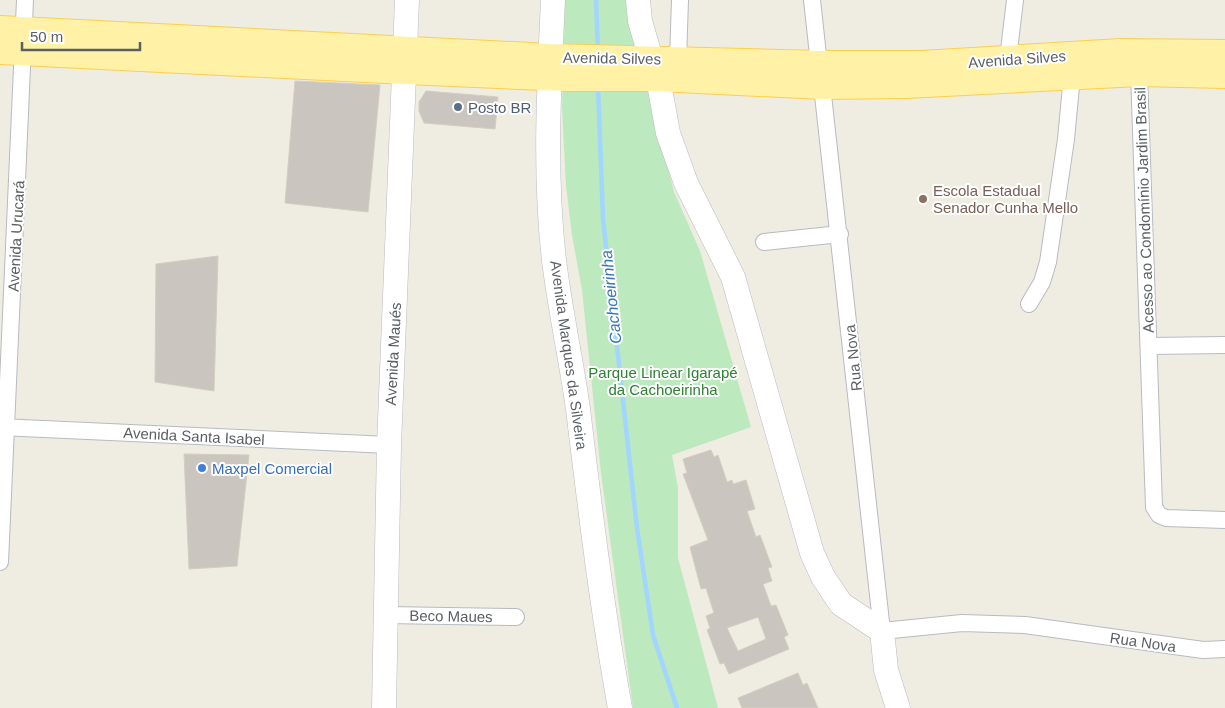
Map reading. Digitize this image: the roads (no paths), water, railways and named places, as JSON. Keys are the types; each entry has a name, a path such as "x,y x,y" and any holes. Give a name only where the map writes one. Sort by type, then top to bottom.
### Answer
{"main road":[{"name":"Avenida Silves","path":"12,41 557,67 820,75 922,64 1121,52 1225,53"},
{"name":"Avenida Silves","path":"648,69 678,59 906,85 1139,73 1225,75"}],"street":[{"name":"Avenida Urucará","path":"0,562 12,41 25,0"},
{"name":"Avenida Maués","path":"384,708 389,445 408,0"},
{"name":"Avenida Marques da Silveira","path":"553,0 557,67 548,191 554,261 572,364 604,621 620,708"},
{"path":"638,0 648,69 668,133 686,183 733,277 812,553 823,577 841,604 882,631"},
{"path":"678,59 680,0"},
{"name":"Rua Nova","path":"812,0 840,234 886,670 898,708"},
{"path":"1008,60 1015,0"},
{"name":"Acesso ao Condomínio Jardim Brasil","path":"1139,73 1155,511 1166,518 1225,520"},
{"path":"1029,304 1042,282 1048,262 1066,139 1072,76"},
{"path":"764,242 840,234"},
{"name":"Acesso ao Condomínio Jardim Brasil","path":"1149,346 1225,345"},
{"name":"Avenida Santa Isabel","path":"4,427 389,445"},
{"name":"Beco Maues","path":"386,615 516,618"},
{"name":"Rua Nova","path":"882,631 962,623 1025,625 1203,650 1225,649"}],"waterway":[{"name":"Cachoeirinha","path":"596,0 598,51"},
{"name":"Cachoeirinha","path":"598,86 603,219 637,528 653,635 677,708"}],"place":[{"name":"Posto BR","path":"458,107"},
{"name":"Escola Estadual Senador Cunha Mello","path":"923,199"},
{"name":"Maxpel Comercial","path":"202,468"}],"park label":[{"name":"Parque Linear Igarapé da Cachoeirinha","path":"663,380"}]}
